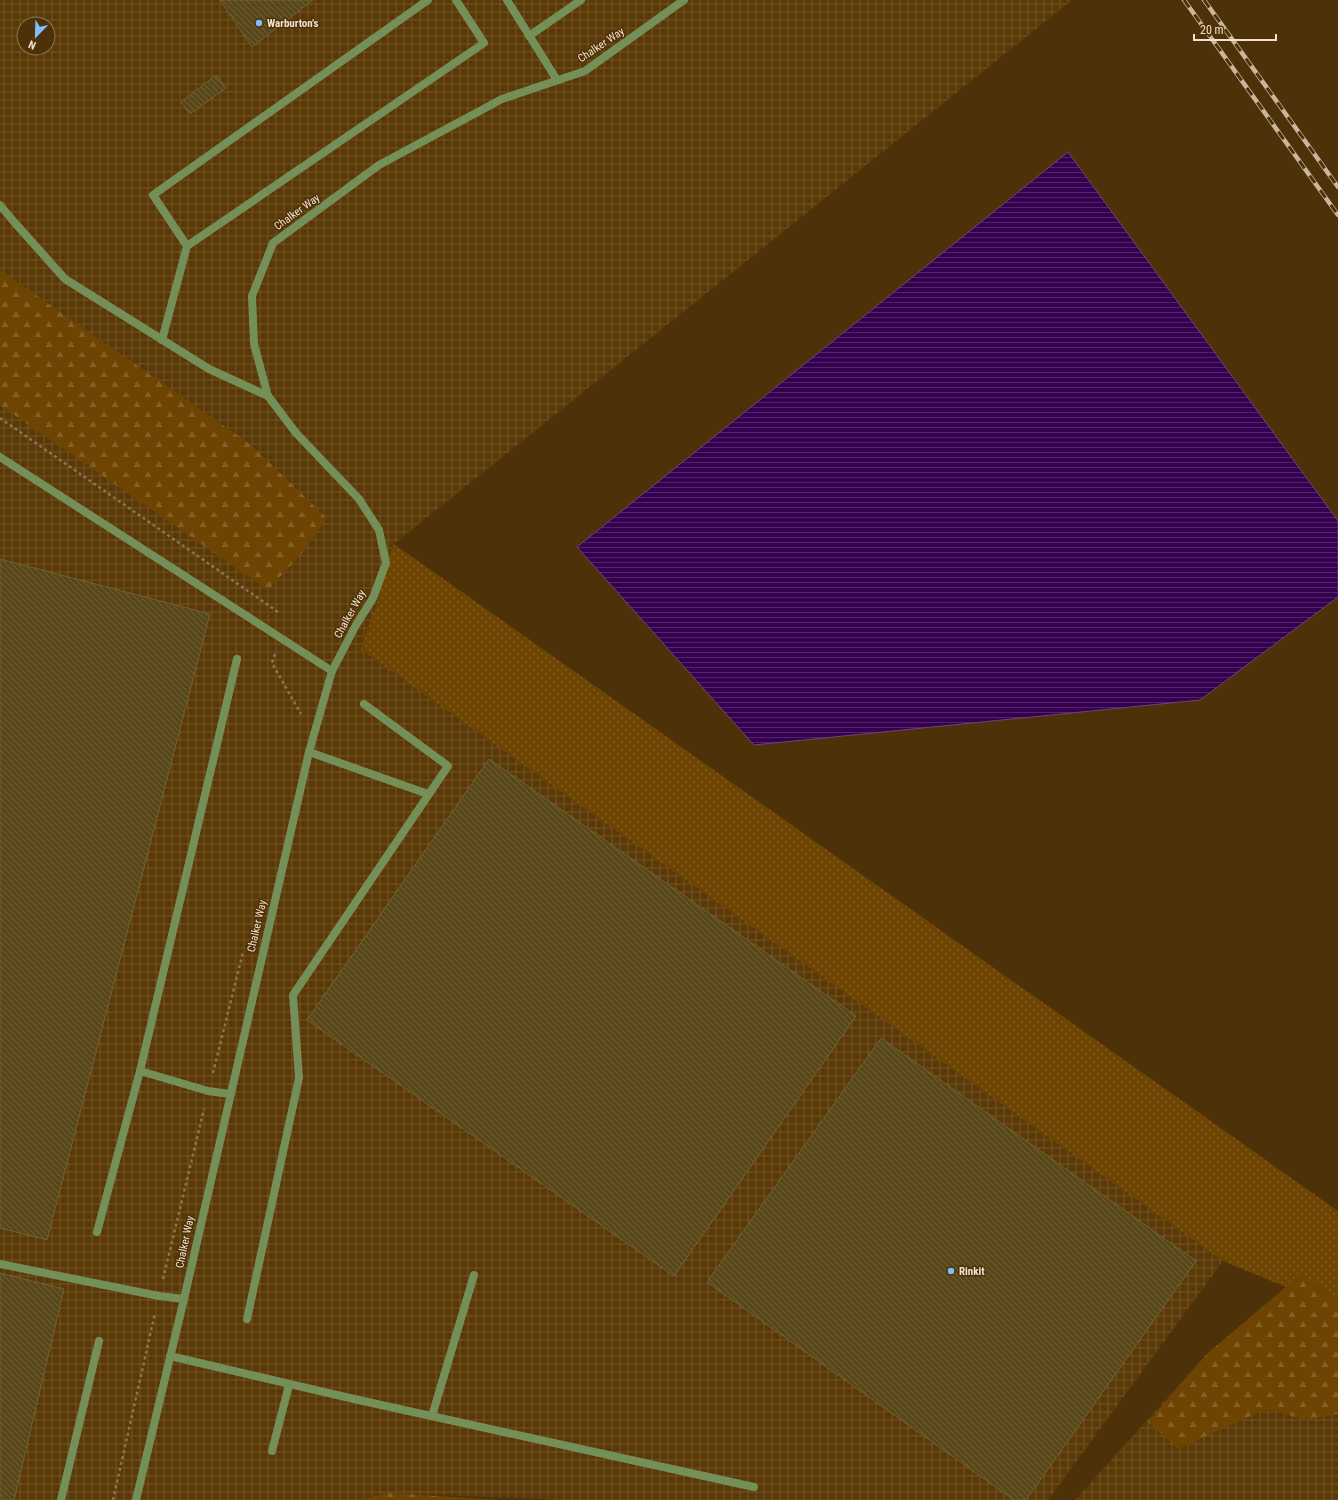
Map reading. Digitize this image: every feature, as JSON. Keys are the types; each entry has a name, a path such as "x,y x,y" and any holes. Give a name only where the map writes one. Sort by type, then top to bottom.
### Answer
{"street":[{"path":"187,246 153,194 428,0"},
{"path":"162,340 187,246 484,43 456,0"},
{"path":"507,0 557,80"},
{"path":"529,36 581,0"},
{"name":"Chalker Way","path":"136,1500 184,1299 309,752 332,671 356,625 373,598 386,563 379,530 359,499 296,433 268,396 254,344 252,296 273,243 379,165 502,99 585,71 684,0"},
{"path":"0,205 65,279 209,369 268,396"},
{"path":"0,457 332,671"},
{"path":"97,1232 140,1071 236,659"},
{"path":"247,1319 299,1078 293,995 448,766 364,704"},
{"path":"309,752 428,794"},
{"path":"140,1071 208,1090 230,1094"},
{"path":"0,1264 159,1296 184,1299"},
{"path":"432,1416 474,1275"},
{"path":"61,1500 99,1341"},
{"path":"170,1356 289,1385 754,1488"},
{"path":"272,1452 289,1385"}],"path":[{"path":"113,1500 159,1296"}],"shaded area":[{"path":"0,0 1072,0 394,544 386,563 378,601 360,649 1223,1261 1048,1500 562,1500 414,1494 498,1500 0,1500"},
{"path":"1068,152 1338,521 1338,597 1200,700 754,745 577,547"},
{"path":"1300,1273 1338,1299 1338,1500 1075,1500 1207,1354 1286,1287"}],"green space":[{"path":"0,270 250,444 327,518 304,551 268,590 0,405"},
{"path":"394,544 1338,1211 1338,1299 1300,1273 1286,1287 1223,1261 360,649 378,601 386,563"},
{"path":"1300,1273 1338,1299 1338,1414 1307,1420 1266,1409 1178,1449 1148,1422 1207,1354 1286,1287"},
{"path":"386,1493 498,1500 361,1500"}],"building":[{"name":"Warburton's","path":"220,0 313,0 252,47"},
{"path":"216,75 226,88 190,114 181,102"},
{"path":"0,559 210,614 47,1240 0,1228"},
{"path":"489,759 856,1016 674,1276 307,1020"},
{"name":"Rinkit","path":"881,1038 1196,1261 1026,1500 1014,1500 707,1282"},
{"path":"0,1273 64,1289 14,1500 0,1500"}],"railway":[{"path":"1184,0 1338,215"},
{"path":"1204,0 1338,187"}],"place":[{"name":"Warburton's","path":"259,23"},
{"name":"Rinkit","path":"951,1271"}]}
